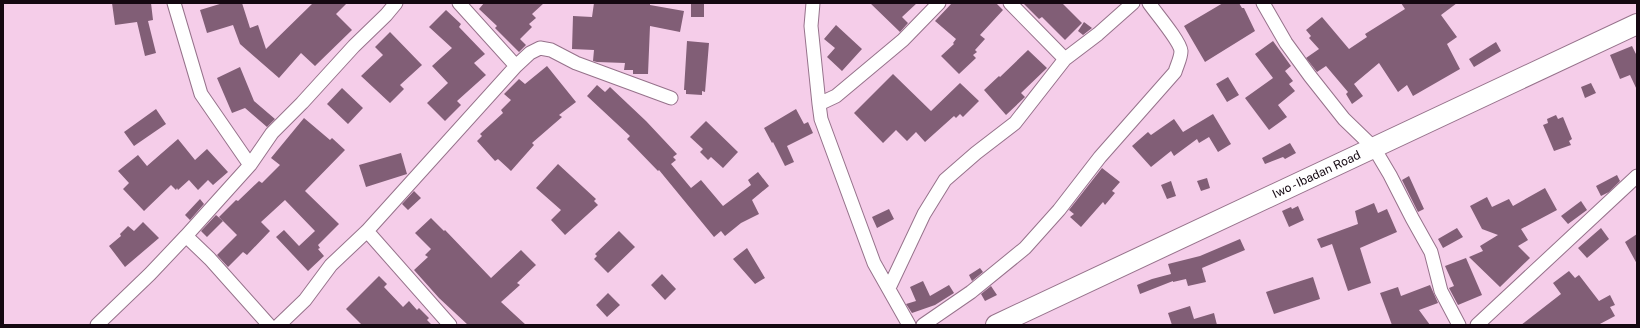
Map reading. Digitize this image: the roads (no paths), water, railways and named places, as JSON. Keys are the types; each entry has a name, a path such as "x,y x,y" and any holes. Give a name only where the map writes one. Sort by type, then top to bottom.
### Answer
{"main road":[{"name":"Iwo - Ibadan Road","path":"996,325 1637,24"}],"street":[{"path":"174,3 201,94 250,165"},
{"path":"97,325 150,274 186,236 250,165 272,133 302,103 354,46 386,16 396,3"},
{"path":"459,3 516,66"},
{"path":"813,3 812,26 818,104 821,119 874,263 909,325"},
{"path":"818,104 836,96 903,40 939,3"},
{"path":"1010,3 1065,59"},
{"path":"889,288 924,214 945,180 976,153 1015,124 1065,59 1098,34 1133,3"},
{"path":"924,325 971,292 1025,248 1059,210 1100,157 1175,72 1180,60 1181,50 1174,37 1149,3"},
{"path":"1263,3 1286,43 1310,76 1344,119 1374,148 1431,252 1442,292 1460,325"},
{"path":"279,325 304,300 330,265 367,231 516,66 530,53 540,48 551,50 576,63 671,98"},
{"path":"1477,325 1637,176"},
{"path":"367,231 450,325"},
{"path":"186,236 210,259 269,325"}]}
